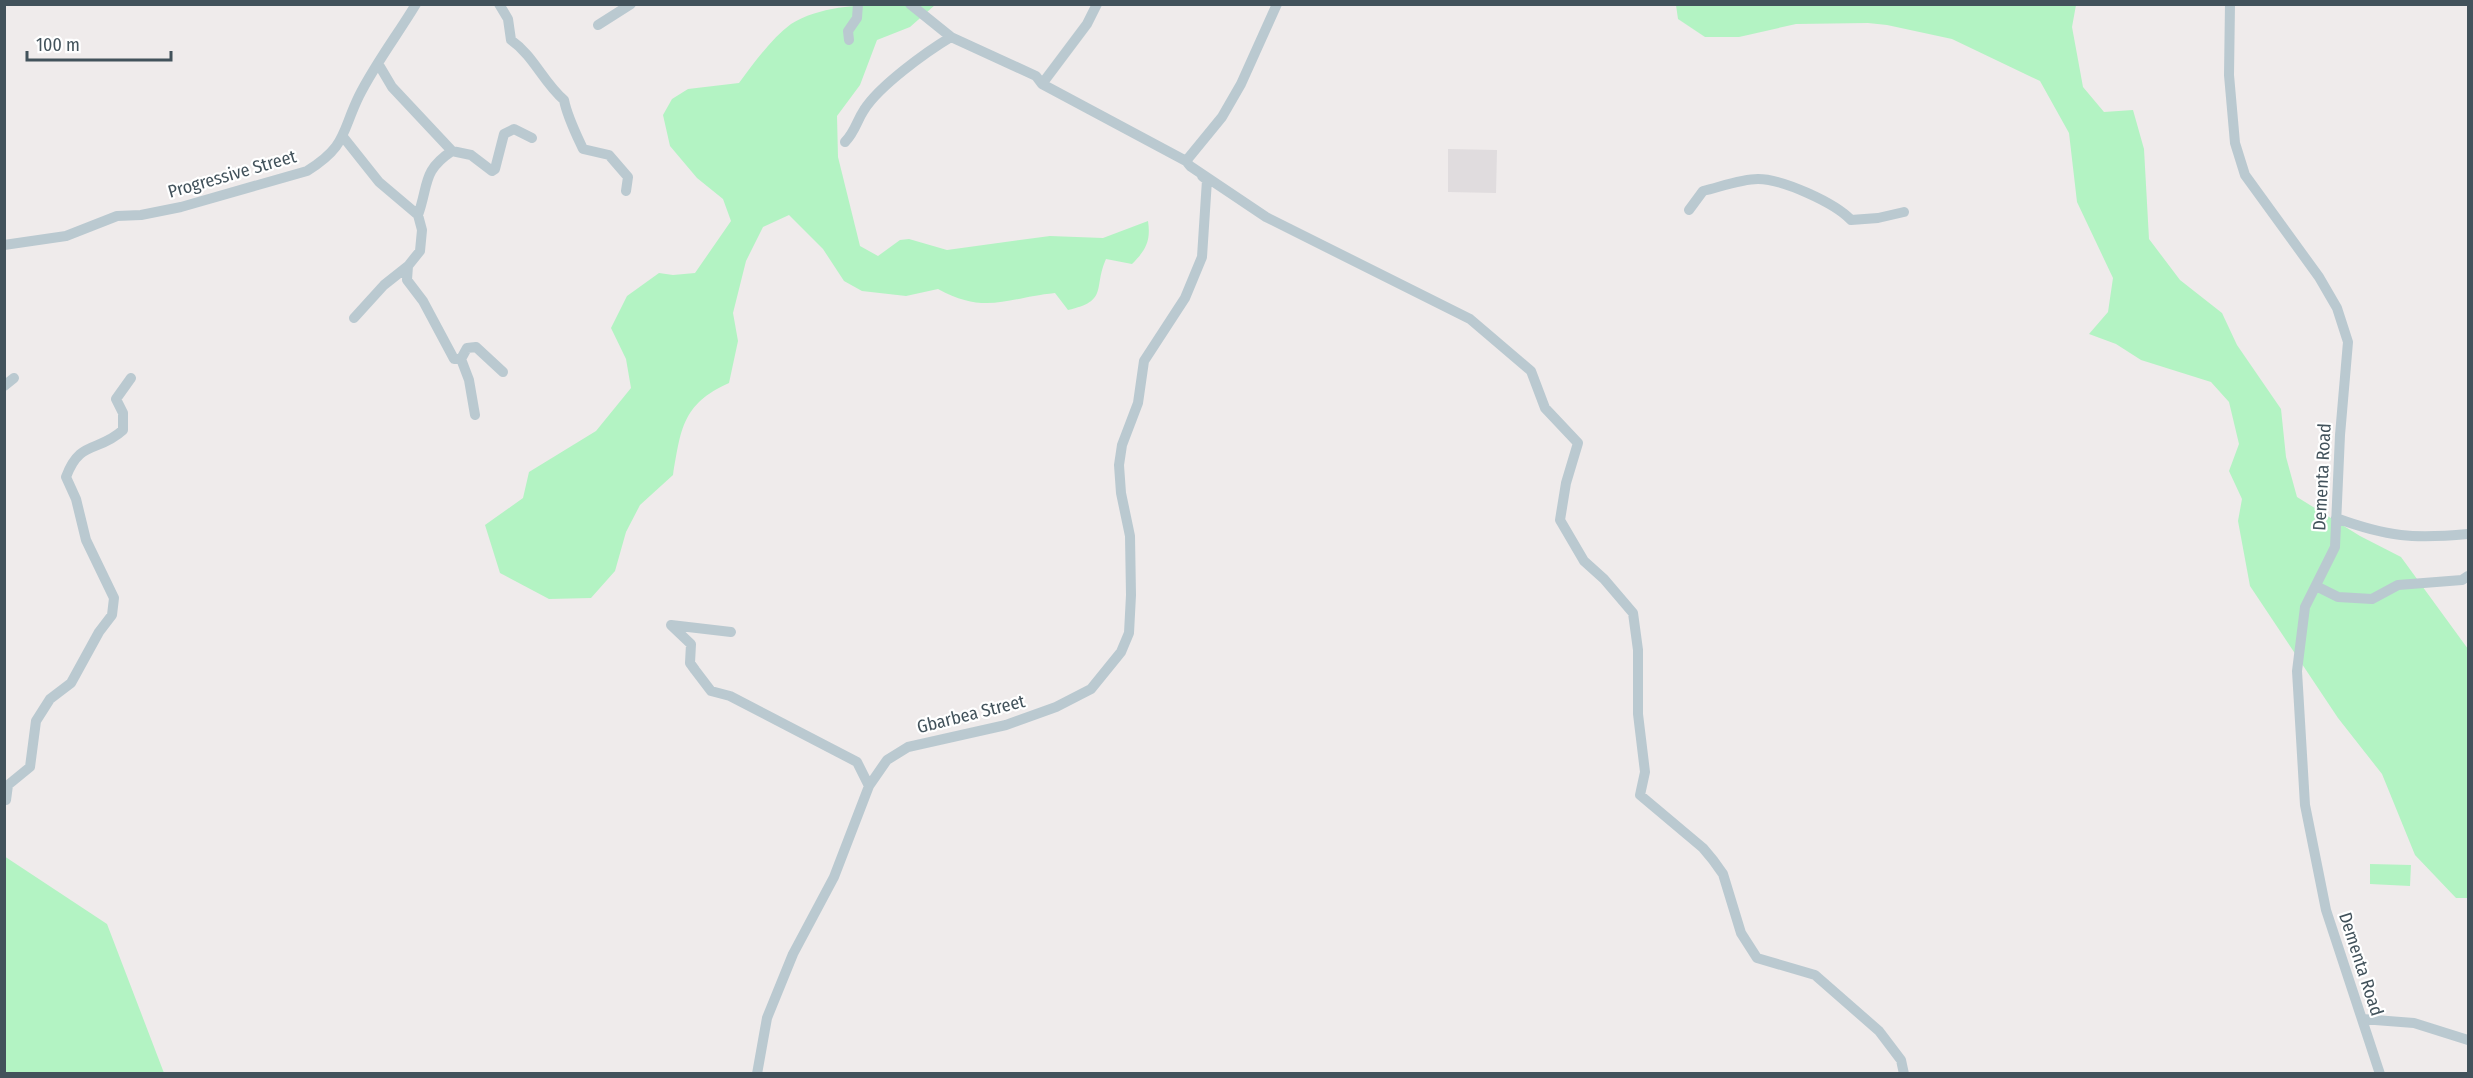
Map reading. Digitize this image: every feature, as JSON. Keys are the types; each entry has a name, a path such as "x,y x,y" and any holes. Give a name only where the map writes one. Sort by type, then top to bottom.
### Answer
{"street":[{"name":"Progressive Street","path":"4,245 66,236 117,216 141,215 181,207 288,178 322,162 344,138 359,96 416,4"},
{"path":"499,4 508,19 511,40 534,60 554,92 564,100 566,113 572,119 583,149 609,155 628,177 626,191"},
{"path":"598,26 631,4"},
{"path":"849,40 848,31 857,18 858,4"},
{"path":"910,4 951,37 1036,76 1042,84 1188,164 1266,217 1434,302 1455,310 1532,371 1545,408 1578,443 1566,483 1560,520 1584,561 1604,579 1633,613 1638,650 1638,714 1645,772 1640,795 1703,848 1713,860 1723,874 1730,892 1741,933 1757,958 1815,975 1879,1031 1901,1060 1904,1074"},
{"path":"1042,84 1087,24 1097,4"},
{"path":"1188,164 1222,117 1241,84 1277,4"},
{"name":"Dementa Road","path":"2230,4 2229,75 2235,143 2245,175 2319,277 2337,308 2348,342 2335,547 2305,607 2298,671 2305,805 2326,910 2380,1074"},
{"path":"845,142 856,130 862,111 873,99 914,63 951,37"},
{"path":"379,65 392,87 452,152 471,155 492,171 504,134 514,129 532,138"},
{"path":"344,138 379,182 418,215"},
{"path":"354,318 384,285 408,266 420,251 422,230 418,215 429,171 452,152"},
{"name":"Gbarbea Street","path":"757,1074 767,1018 793,954 834,877 870,786 887,760 908,747 1006,725 1056,707 1090,689 1121,652 1129,633 1131,595 1130,536 1119,465 1122,445 1138,403 1144,361 1185,298 1202,257 1207,180 1188,164"},
{"path":"1689,210 1703,190 1758,179 1792,188 1841,209 1851,220 1878,218 1904,212"},
{"path":"408,266 407,280 423,301 454,359 461,360"},
{"path":"475,415 469,380 461,360 466,348 476,347 503,372"},
{"path":"4,386 14,378"},
{"path":"6,800 8,785 30,767 36,722 50,699 71,683 99,632 112,615 114,598 86,540 76,499 66,477 71,461 85,448 111,441 123,430 123,413 116,399 131,378"},
{"path":"2336,518 2377,533 2423,538 2469,534"},
{"path":"2316,586 2337,597 2372,599 2398,585 2462,580 2469,576"},
{"path":"731,632 671,625 691,644 690,663 711,691 730,696 857,762 870,786"},
{"path":"2362,1019 2389,1023 2414,1023 2469,1040"}],"shaded area":[{"path":"1448,149 1497,150 1496,193 1448,192"}],"green space":[{"path":"935,5 910,27 877,40 860,85 837,116 838,157 860,246 878,256 900,240 909,239 947,250 1050,236 1103,238 1148,221 1148,240 1141,254 1132,264 1106,259 1095,298 1068,310 1055,293 983,303 955,297 938,289 906,296 862,291 844,281 823,249 789,215 763,227 746,261 733,313 738,341 729,383 702,400 686,420 673,475 640,505 626,532 615,571 591,598 549,599 500,573 485,525 523,498 529,472 596,431 631,388 626,359 611,328 627,296 659,273 673,275 695,273 731,221 723,199 697,178 670,146 663,115 672,99 688,89 739,83 777,37 791,24 807,16 842,7"},
{"path":"1676,5 2076,5 2072,27 2083,87 2104,112 2133,110 2144,149 2149,239 2180,280 2222,313 2237,345 2281,409 2286,457 2297,497 2360,536 2401,557 2468,649 2468,898 2456,898 2415,855 2382,774 2338,718 2250,586 2238,521 2242,499 2229,471 2239,444 2229,402 2211,382 2141,360 2116,344 2089,334 2108,312 2113,278 2077,202 2069,133 2040,81 1952,39 1887,25 1796,24 1739,37 1705,37 1678,19"},
{"path":"4,856 107,924 164,1073 5,1073"},
{"path":"2370,864 2411,865 2410,886 2370,884"}]}
